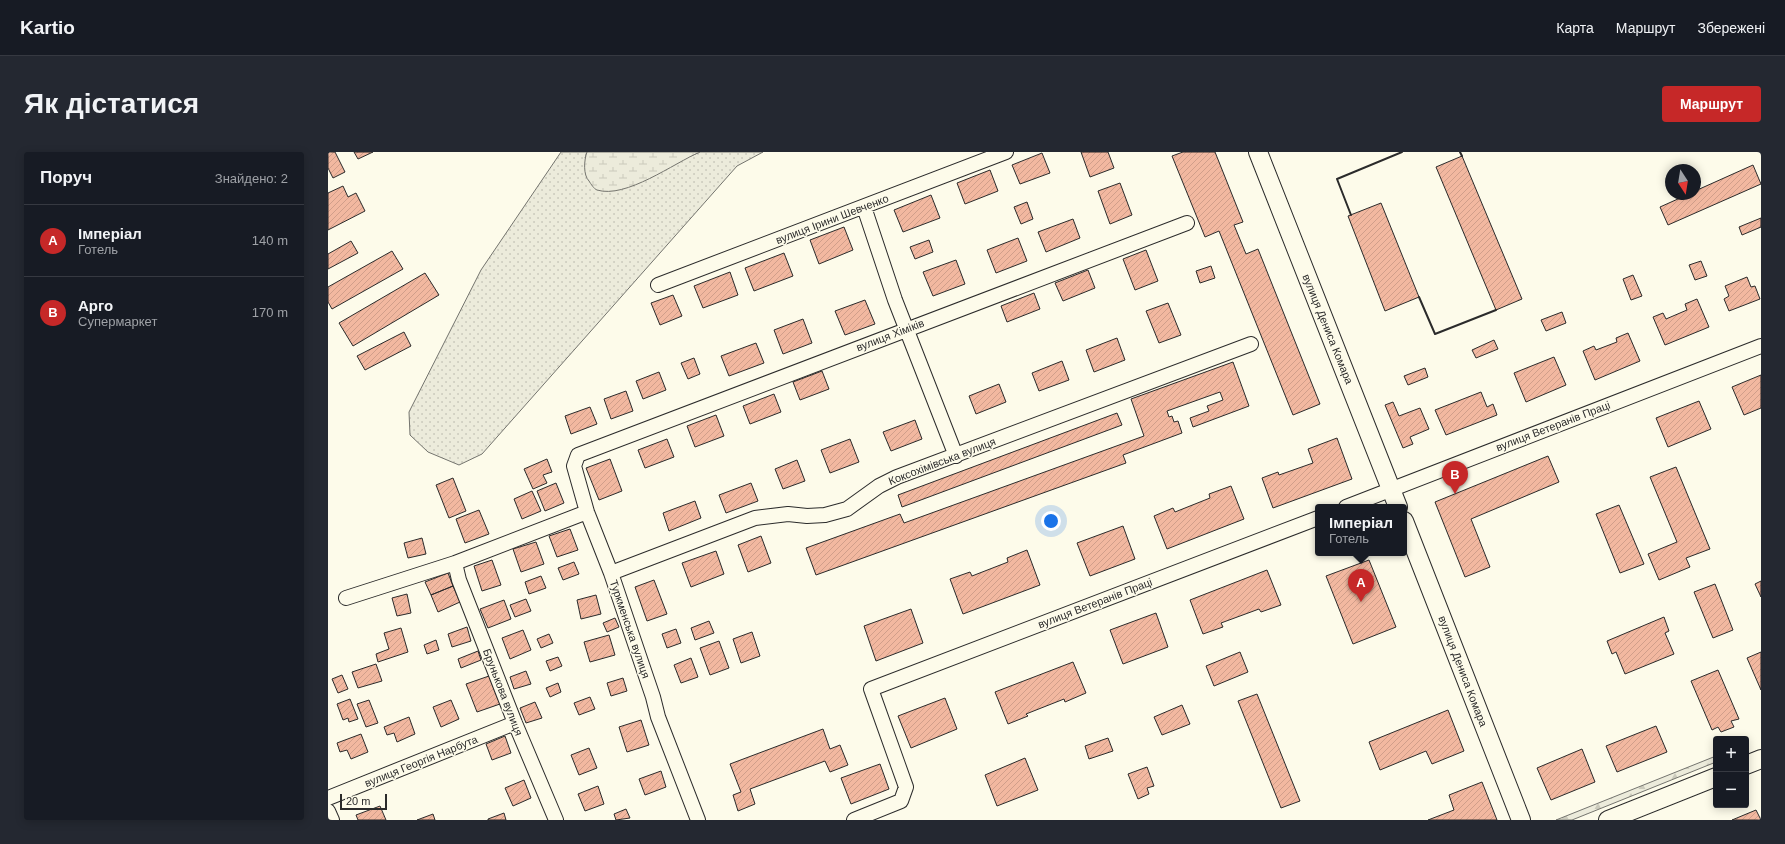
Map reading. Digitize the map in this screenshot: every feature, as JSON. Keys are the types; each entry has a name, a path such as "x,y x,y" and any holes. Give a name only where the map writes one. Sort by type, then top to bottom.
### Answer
{"street":[{"name":"вулиця Ірини Шевченко","path":"658,285 1006,152"},
{"name":"вулиця Дениса Комара","path":"1258,152 1397,504"},
{"path":"864,207 895,300 956,456"},
{"name":"вулиця Хіміків","path":"595,449 1187,223"},
{"name":"Коксохімівська вулиця","path":"611,573 755,518 788,514 807,516 825,515 847,509 879,486 1251,344"},
{"name":"вулиця Ветеранів Праці","path":"1354,504 1761,346"},
{"name":"Туркменська вулиця","path":"595,449 578,455 574,466 587,512 611,573 653,697 658,717 698,820"},
{"path":"346,598 455,563 587,512"},
{"name":"вулиця Ветеранів Праці","path":"854,820 900,801 906,787 871,689 1315,519"},
{"name":"вулиця Дениса Комара","path":"1407,529 1521,820"},
{"name":"Брунькова вулиця","path":"455,563 459,580 515,723 556,820"},
{"name":"вулиця Георгія Нарбута","path":"328,798 515,723"},
{"path":"1749,764 1761,759"},
{"path":"1608,820 1713,778"},
{"path":"328,811 332,820"}],"green space":[{"path":"561,152 587,152 585,158 686,158 700,152 763,152 737,166 482,454 459,465 428,452 410,435 409,412 481,270"},
{"path":"587,152 700,152 635,185 609,191 597,190 587,178 585,159"},
{"path":"1713,757 1713,763 1572,820 1556,820"}],"building":[{"path":"328,152 335,152 345,172 333,178 328,168"},
{"path":"354,152 373,152 358,159"},
{"path":"1081,152 1108,152 1114,168 1090,177"},
{"path":"1183,152 1215,152 1243,222 1234,225 1246,254 1258,249 1320,404 1293,415 1219,231 1205,237 1172,156"},
{"path":"1042,153 1050,173 1020,184 1012,165"},
{"path":"1462,156 1522,299 1496,310 1436,167"},
{"path":"1753,165 1761,184 1668,225 1660,207 1676,200 1701,200 1701,188"},
{"path":"990,170 998,191 965,204 957,183"},
{"path":"1120,183 1132,215 1110,224 1098,191"},
{"path":"343,186 348,197 356,193 365,211 328,230 328,193"},
{"path":"931,195 940,218 903,232 894,210"},
{"path":"1027,202 1033,219 1021,224 1014,207"},
{"path":"1381,203 1419,297 1385,311 1348,216"},
{"path":"1761,218 1761,227 1742,235 1739,227"},
{"path":"1073,219 1080,238 1046,252 1038,232"},
{"path":"844,227 853,250 819,264 810,240"},
{"path":"1018,238 1027,261 996,273 987,250"},
{"path":"929,240 933,252 915,259 910,247"},
{"path":"351,241 358,253 328,269 328,254"},
{"path":"1146,250 1158,281 1135,290 1123,259"},
{"path":"392,251 403,269 332,309 328,302 328,287"},
{"path":"784,253 793,276 754,291 745,268"},
{"path":"956,260 965,284 933,296 923,272"},
{"path":"1701,261 1707,276 1695,280 1689,265"},
{"path":"1211,266 1215,278 1200,283 1196,271"},
{"path":"1088,270 1095,288 1063,301 1055,283"},
{"path":"730,272 738,295 703,308 694,286"},
{"path":"425,273 439,295 353,346 339,323"},
{"path":"1633,275 1642,296 1631,300 1623,279"},
{"path":"1747,277 1751,287 1755,286 1760,299 1729,311 1724,299 1729,296 1725,286"},
{"path":"1034,293 1040,309 1007,322 1001,306"},
{"path":"673,295 682,316 660,325 651,303"},
{"path":"1697,299 1709,327 1665,345 1653,317 1663,313 1666,319 1687,310 1685,304"},
{"path":"865,300 875,324 845,335 835,311"},
{"path":"1168,303 1181,335 1159,343 1146,311"},
{"path":"1562,312 1566,323 1546,331 1541,320"},
{"path":"803,319 812,343 783,354 774,330"},
{"path":"404,332 411,346 365,370 357,356"},
{"path":"1628,333 1640,361 1595,380 1583,351 1594,346 1596,350 1617,342 1616,338"},
{"path":"1117,338 1125,360 1094,372 1086,350"},
{"path":"1494,340 1498,349 1476,358 1472,350"},
{"path":"756,343 764,363 729,376 721,356"},
{"path":"1554,357 1566,385 1526,402 1514,373"},
{"path":"694,358 700,374 688,379 681,363"},
{"path":"1062,361 1069,380 1039,391 1032,373"},
{"path":"1233,362 1249,406 1193,427 1190,418 1209,411 1207,406 1223,400 1220,392 1167,411 1169,417 1172,416 1174,422 1178,421 1182,433 1123,455 1126,463 816,575 806,548 900,514 904,523 1144,436 1131,399"},
{"path":"1425,368 1428,377 1408,385 1404,376"},
{"path":"822,371 829,389 800,400 793,382"},
{"path":"659,372 666,390 643,399 636,381"},
{"path":"1761,375 1761,408 1744,415 1732,387"},
{"path":"999,384 1006,402 976,414 969,396"},
{"path":"626,391 633,411 611,419 604,399"},
{"path":"1481,392 1487,407 1493,404 1497,415 1446,435 1435,410"},
{"path":"774,394 781,412 750,424 743,406"},
{"path":"1699,401 1711,429 1668,447 1656,418"},
{"path":"1393,402 1399,416 1420,408 1429,429 1410,437 1413,444 1403,448 1385,405"},
{"path":"590,407 597,424 571,434 565,416"},
{"path":"1117,413 1122,425 902,507 898,495"},
{"path":"716,415 724,436 695,447 687,426"},
{"path":"915,420 922,439 891,451 883,432"},
{"path":"1337,438 1352,479 1273,508 1262,478 1278,472 1279,475 1313,463 1308,449"},
{"path":"667,439 674,457 645,468 638,450"},
{"path":"850,439 859,462 830,473 821,450"},
{"path":"1548,456 1559,482 1471,519 1490,567 1465,577 1435,502"},
{"path":"547,459 552,472 543,475 547,483 533,489 524,469"},
{"path":"610,459 622,491 599,500 586,468"},
{"path":"797,460 805,481 783,489 775,469"},
{"path":"1676,467 1710,549 1686,558 1690,567 1659,580 1648,554 1677,542 1650,477"},
{"path":"453,478 466,511 449,518 436,485"},
{"path":"556,483 564,503 545,511 537,491"},
{"path":"751,483 758,501 726,513 719,495"},
{"path":"1231,486 1244,519 1167,549 1154,516 1173,508 1175,512 1210,498 1209,494"},
{"path":"532,491 541,511 522,519 514,499"},
{"path":"695,501 701,518 669,531 663,513"},
{"path":"1619,505 1644,564 1620,573 1596,514"},
{"path":"479,510 489,534 465,543 456,519"},
{"path":"1123,526 1135,559 1090,576 1077,543"},
{"path":"570,529 578,550 557,557 549,536"},
{"path":"761,536 771,563 748,572 738,545"},
{"path":"422,538 426,554 408,558 404,543"},
{"path":"536,542 544,564 521,572 513,549"},
{"path":"1027,550 1040,585 963,614 950,579 970,572 972,576 1008,562 1007,558"},
{"path":"716,551 724,574 691,587 682,563"},
{"path":"492,560 501,585 482,591 474,566"},
{"path":"1369,560 1396,627 1353,644 1326,576"},
{"path":"574,562 579,574 563,580 558,568"},
{"path":"1267,570 1281,605 1261,612 1259,609 1221,623 1223,627 1203,634 1190,600"},
{"path":"448,573 453,586 431,595 425,582"},
{"path":"541,576 546,588 529,594 525,582"},
{"path":"654,580 667,614 647,621 635,587"},
{"path":"1761,581 1761,597 1755,584"},
{"path":"1715,584 1733,630 1713,638 1694,592"},
{"path":"453,586 460,602 438,612 431,595"},
{"path":"407,594 411,613 397,616 392,598"},
{"path":"596,595 601,614 581,619 577,600"},
{"path":"526,599 531,611 515,617 510,605"},
{"path":"504,600 511,619 488,628 480,609"},
{"path":"911,609 923,643 876,661 864,626"},
{"path":"1156,613 1168,647 1123,664 1110,630"},
{"path":"1664,617 1669,631 1665,633 1674,654 1625,674 1616,652 1612,654 1607,641"},
{"path":"615,618 619,627 607,632 603,623"},
{"path":"709,621 714,633 695,640 691,628"},
{"path":"467,627 471,641 452,647 448,634"},
{"path":"401,628 408,652 378,662 376,654 389,649 384,633"},
{"path":"676,629 681,643 667,648 662,634"},
{"path":"523,630 531,650 510,659 502,638"},
{"path":"752,632 760,656 741,663 733,639"},
{"path":"549,634 553,643 541,648 537,639"},
{"path":"609,635 615,655 590,662 584,642"},
{"path":"436,640 439,650 427,654 424,645"},
{"path":"719,641 729,668 710,675 700,648"},
{"path":"478,651 481,660 461,668 458,659"},
{"path":"1240,652 1248,672 1214,686 1206,666"},
{"path":"1761,652 1761,690 1747,658"},
{"path":"558,657 562,666 550,671 546,661"},
{"path":"691,658 698,677 681,683 674,665"},
{"path":"1073,662 1086,693 1065,702 1064,699 1026,714 1028,716 1008,724 995,692"},
{"path":"376,664 382,681 358,688 352,672"},
{"path":"1718,670 1739,719 1731,721 1734,727 1721,732 1718,727 1712,730 1691,681"},
{"path":"526,671 531,684 514,689 510,677"},
{"path":"342,675 348,689 338,693 332,679"},
{"path":"489,676 500,704 477,712 466,684"},
{"path":"623,678 627,691 611,696 607,683"},
{"path":"558,683 561,692 550,697 546,688"},
{"path":"1257,694 1300,801 1281,808 1238,701"},
{"path":"590,697 595,709 579,715 574,703"},
{"path":"945,698 957,729 911,748 898,716"},
{"path":"350,699 358,719 349,722 348,718 343,720 337,704"},
{"path":"369,700 378,723 366,727 357,704"},
{"path":"451,700 459,719 441,727 433,707"},
{"path":"535,702 542,718 526,723 520,708"},
{"path":"1182,705 1190,724 1162,735 1154,717"},
{"path":"1448,710 1464,751 1432,764 1426,751 1380,770 1369,742"},
{"path":"409,717 415,734 397,742 394,733 387,735 384,727"},
{"path":"641,720 649,745 627,752 619,727"},
{"path":"1656,726 1667,752 1617,772 1606,746"},
{"path":"823,729 830,749 840,745 848,765 830,772 825,761 750,789 755,804 738,811 733,795 741,792 730,764"},
{"path":"361,734 368,752 351,759 347,750 340,752 337,743"},
{"path":"505,736 511,753 492,760 486,744"},
{"path":"1108,738 1113,751 1089,759 1085,746"},
{"path":"589,748 597,768 579,775 571,755"},
{"path":"1582,749 1595,782 1551,800 1537,768"},
{"path":"1025,758 1038,790 997,806 985,775"},
{"path":"880,764 889,789 851,804 841,778"},
{"path":"1147,767 1154,786 1147,788 1149,794 1138,799 1128,774"},
{"path":"661,771 666,787 645,795 639,779"},
{"path":"524,780 531,798 513,806 505,788"},
{"path":"1482,782 1497,820 1428,820 1454,810 1449,795"},
{"path":"598,786 604,804 585,811 578,794"},
{"path":"380,806 386,820 358,820 356,815"},
{"path":"626,809 630,818 616,820 614,814"},
{"path":"1756,810 1761,820 1732,820"},
{"path":"504,813 506,820 488,820 488,819"},
{"path":"433,814 435,820 417,820"}],"wall":[{"path":"1351,215 1337,179 1402,152"},
{"path":"1460,152 1462,156"},
{"path":"1419,297 1435,334 1496,310"}],"place":[{"name":"Арго","path":"1455,494"},
{"name":"Імперіал","path":"1361,602"}]}
